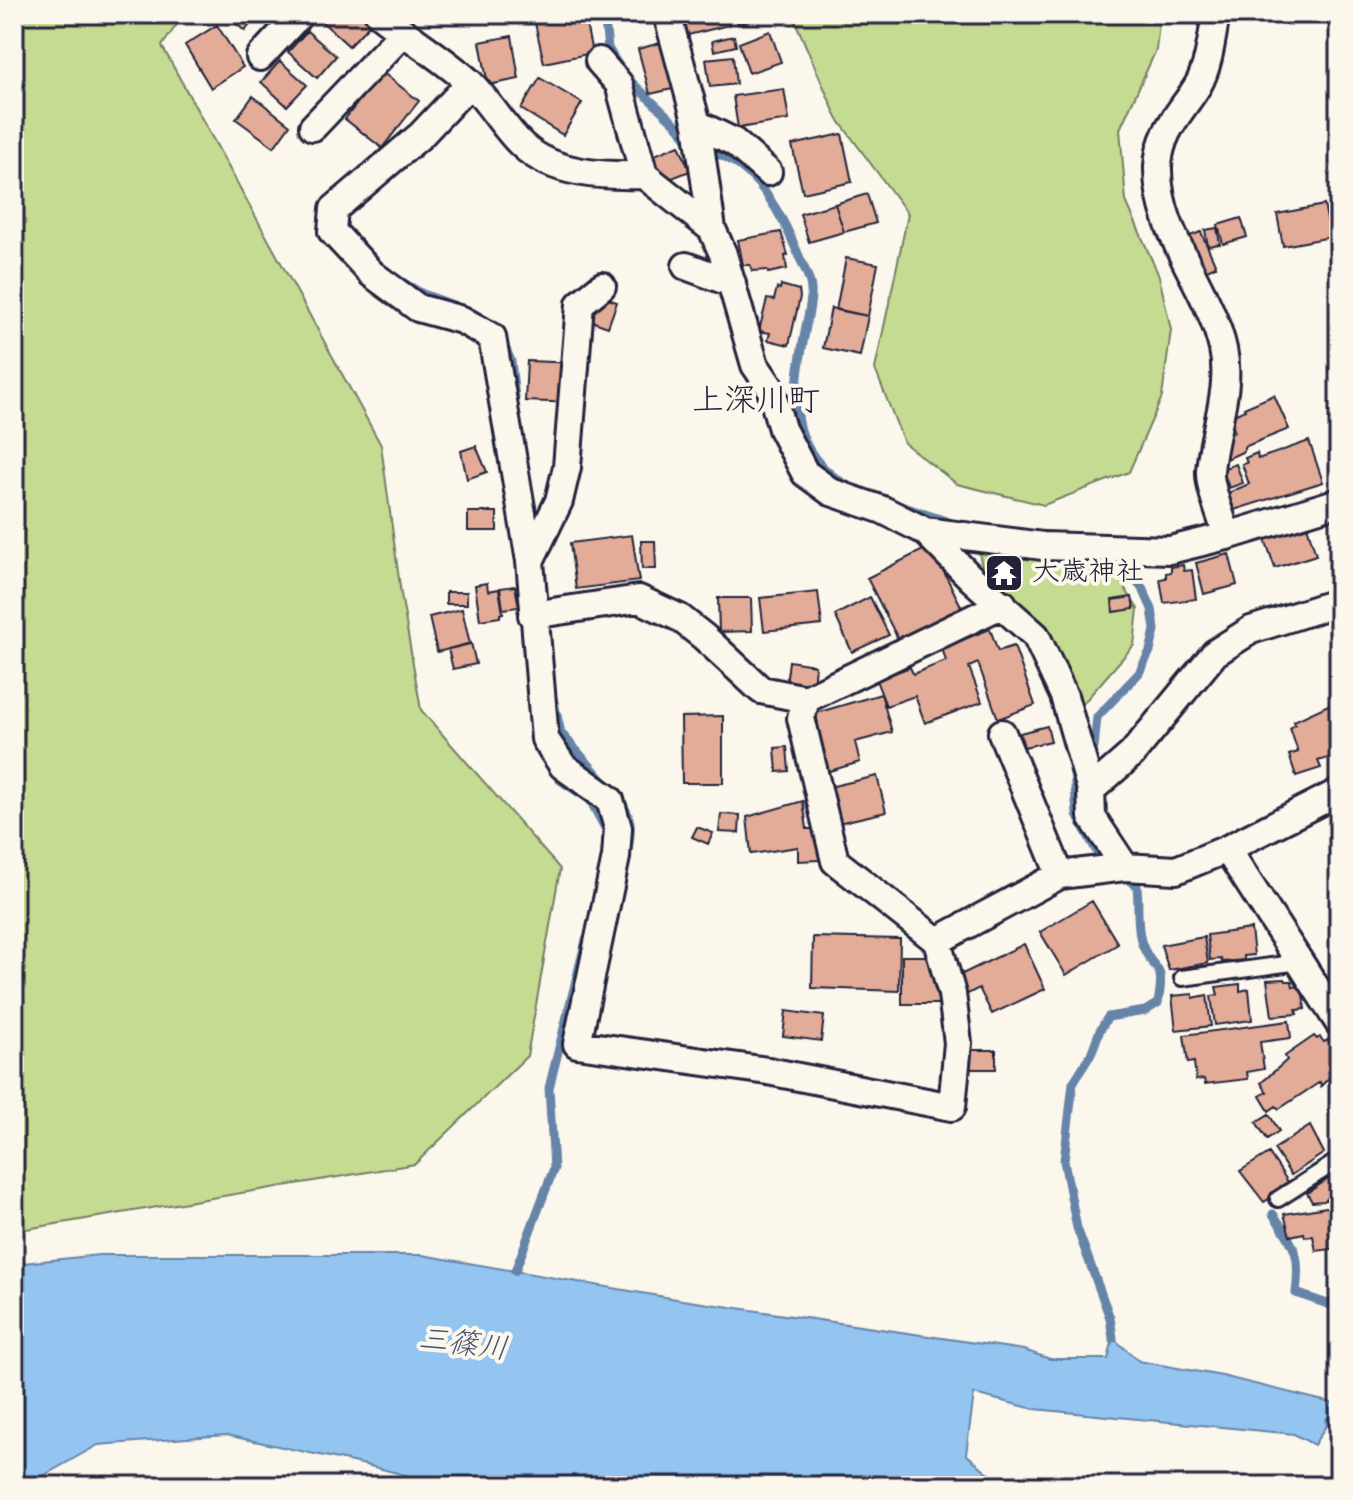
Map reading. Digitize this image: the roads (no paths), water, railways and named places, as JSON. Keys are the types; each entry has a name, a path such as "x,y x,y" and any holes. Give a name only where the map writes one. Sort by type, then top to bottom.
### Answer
{"street":[{"path":"260,57 300,14"},
{"path":"379,14 470,83 523,146 547,161 609,176 644,175"},
{"path":"667,14 697,124 712,229 732,283 755,365 770,387 782,429 805,473 831,492 883,510 925,531 971,578 1036,636 1064,696 1091,790 1092,817 1125,867"},
{"path":"1216,14 1199,84 1180,108 1161,144 1158,167 1162,204 1178,245 1205,295 1224,354 1225,390 1210,474 1227,536"},
{"path":"313,127 403,33"},
{"path":"599,61 619,84 644,175 712,229"},
{"path":"470,83 421,135 334,209 332,231 372,274 418,308 462,320 492,337 530,561 532,615 545,739 563,766 610,800 618,828 616,857 577,1044 768,1071 952,1107 958,1043 952,994 937,941 835,861 801,718 806,699"},
{"path":"697,124 734,142 768,172"},
{"path":"686,266 732,283"},
{"path":"530,561 559,501 567,467 580,304 602,286"},
{"path":"925,531 1043,546 1170,550 1339,502"},
{"path":"532,615 639,599 680,618 761,690 806,699 1003,604"},
{"path":"1091,790 1132,754 1215,653 1251,630 1339,602"},
{"path":"1002,733 1060,875"},
{"path":"937,941 1060,875 1125,867 1176,870 1227,849 1339,792"},
{"path":"1227,849 1339,1023"}],"lane":[{"path":"1182,978 1300,962"},
{"path":"1278,1199 1339,1160"}],"water":[{"name":"三篠川","path":"99,1255 422,1255 682,1300 1024,1350 1050,1359 1108,1359 1113,1338 1139,1361 1222,1376 1336,1404 1314,1445 1294,1434 1034,1409 974,1394 966,1454 1004,1486 448,1486 226,1435 98,1445 25,1486 14,1486 14,1264"}],"waterway":[{"path":"604,14 608,48 625,76 680,128 693,150 723,156 749,174 770,199 786,227 811,290 798,378 799,420 804,439 814,457 829,473 850,487"},
{"path":"401,281 423,294 456,306"},
{"path":"505,347 511,361 515,398"},
{"path":"898,505 952,523"},
{"path":"1084,754 1094,748 1097,717 1139,673 1150,651 1155,630 1152,609 1143,589 1112,552"},
{"path":"553,698 561,733 607,785"},
{"path":"1074,772 1077,815 1097,852 1109,863"},
{"path":"560,780 590,800 605,828"},
{"path":"619,799 630,822 628,849"},
{"path":"1113,1338 1110,1318 1077,1228 1064,1161 1073,1083 1091,1054 1100,1030 1108,1017 1145,1011 1158,1003 1160,973 1146,954 1140,938 1137,886 1120,873"},
{"path":"515,1271 554,1168 549,1088 586,940"},
{"path":"1273,1214 1295,1251 1298,1268 1296,1293 1339,1308"},
{"path":"1329,1421 1339,1423"}],"place":[{"name":"大歳神社","path":"1004,573"}],"district":[{"name":"上深川町","path":"756,402"}]}
